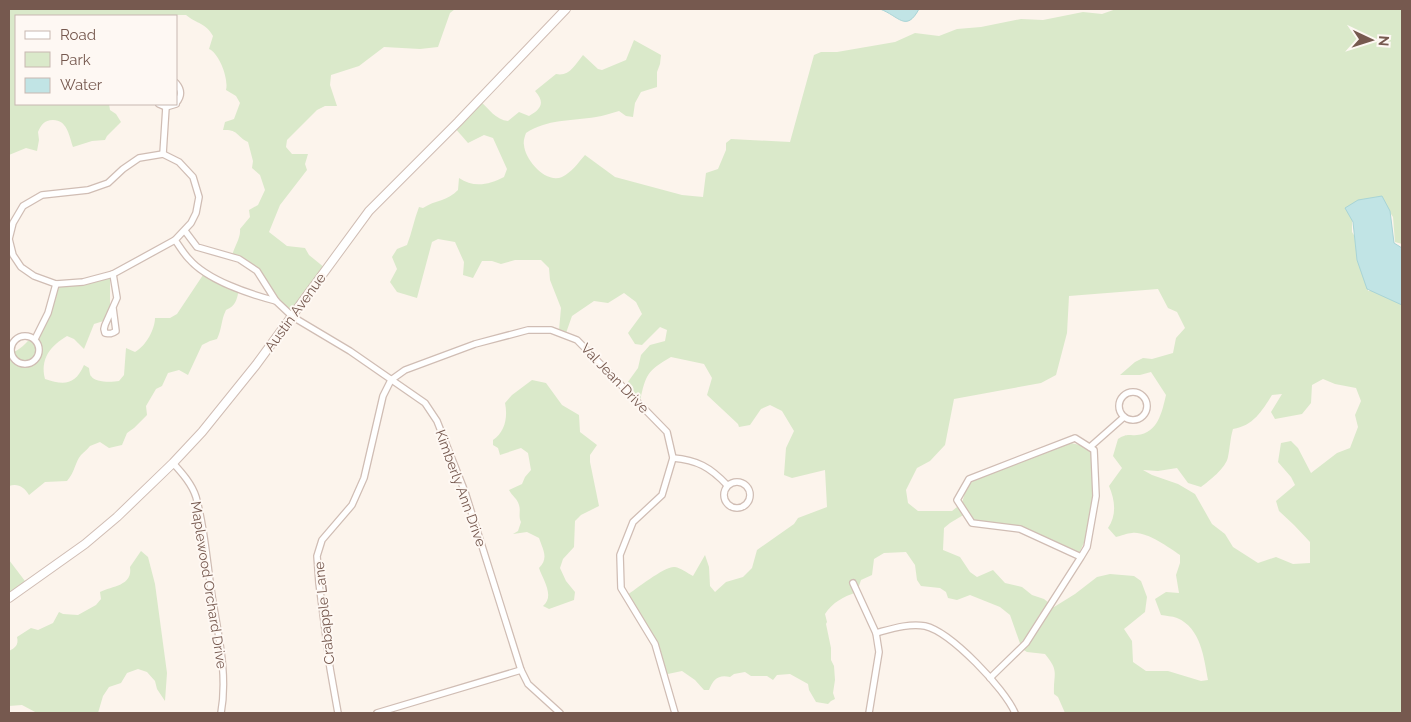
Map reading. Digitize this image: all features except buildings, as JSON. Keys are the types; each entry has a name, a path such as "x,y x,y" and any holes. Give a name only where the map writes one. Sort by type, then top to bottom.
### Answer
{"street":[{"name":"Austin Avenue","path":"9,598 85,544 173,463 228,400 293,316 314,284 369,211 458,122 566,9"},
{"path":"178,86 181,90 178,100"},
{"path":"161,105 166,107 171,105"},
{"path":"163,154 166,107"},
{"path":"163,154 179,162 194,177 199,197 196,213 185,231 175,240 113,274 82,282 56,284 34,276 21,267 13,256 10,239 13,222 23,206 42,195 88,190 108,183 139,158 163,154"},
{"path":"185,231 197,246 239,259 257,271 276,301"},
{"path":"175,240 190,260 209,275 235,287 276,301"},
{"path":"113,274 117,298 113,308"},
{"path":"35,339 48,313 56,284"},
{"name":"Kimberly Ann Drive","path":"276,301 293,316 350,352 425,404 437,421 465,492 521,670 528,684 560,713"},
{"name":"Val Jean Drive","path":"391,380 405,370 475,344 528,330 551,330 577,340 667,432 673,458 662,495 633,522 620,555 621,588 655,644 675,713"},
{"path":"26,336 35,339 39,352 35,360 22,364 14,359 12,346 17,338 26,336"},
{"name":"Crabapple Lane","path":"338,713 330,668 317,556 322,540 352,505 364,478 383,396 391,380"},
{"path":"1126,392 1141,393 1148,405 1145,414 1137,420 1124,417 1119,409 1120,399 1126,392"},
{"path":"1090,447 1124,417"},
{"path":"990,678 1026,643 1081,557 1087,547 1096,496 1094,450 1075,438 969,479 956,500 972,523 1020,529 1081,557"},
{"path":"673,458 696,462 712,472 727,485"},
{"name":"Maplewood Orchard Drive","path":"173,463 184,475 196,496 221,652 224,696 221,713"},
{"path":"740,482 747,486 750,495 747,503 739,508 728,505 725,502 723,493 727,485 740,482"},
{"path":"853,583 876,633 879,652 868,713"},
{"path":"876,633 906,626 926,626 943,635 962,650 990,678 1015,713"},
{"path":"377,713 521,670"}],"green space":[{"path":"9,9 455,9 450,13 438,47 420,49 384,47 359,66 331,75 330,85 337,106 325,106 317,110 287,140 286,147 292,154 308,154 305,164 307,170 280,205 269,232 287,246 305,248 309,255 325,268 295,316 271,294 260,274 232,256 240,229 250,217 249,210 258,205 265,190 260,175 252,168 253,161 248,142 232,131 223,130 225,122 234,119 240,103 236,96 226,90 226,80 220,61 213,51 209,49 213,36 207,28 186,15 15,15 15,105 109,105 110,110 116,114 121,122 105,140 92,141 73,147 69,133 64,125 58,121 47,121 38,132 37,151 26,148 9,155"},
{"path":"1116,9 1402,9 1402,244 1395,242 1393,217 1385,205 1352,209 1352,232 1357,240 1367,275 1368,291 1389,290 1392,298 1402,305 1402,713 1065,713 1058,697 1054,694 1055,673 1053,665 1045,654 1027,652 1022,649 1010,615 1000,607 970,595 957,600 948,598 946,592 940,588 921,586 917,580 915,565 906,552 884,553 874,559 872,575 861,580 857,592 839,600 825,614 835,680 833,693 835,699 828,704 816,702 809,690 808,684 790,674 777,675 773,680 767,676 751,676 745,672 734,674 730,677 723,676 712,683 709,690 704,690 695,680 682,671 663,675 650,635 627,595 658,573 671,567 680,568 693,576 705,555 709,567 710,586 715,592 726,582 743,577 752,568 757,550 794,524 798,518 827,507 825,470 792,478 784,475 786,448 794,431 782,411 770,405 761,409 750,425 739,427 707,395 712,378 704,364 671,357 649,374 640,401 625,386 638,368 641,355 650,345 665,341 667,330 660,327 642,345 635,344 628,333 642,314 636,302 624,293 608,303 594,301 572,316 566,333 559,330 561,308 550,280 549,268 541,260 515,260 501,264 492,261 482,261 473,278 463,275 464,262 455,242 438,239 432,242 417,298 397,292 390,282 397,269 392,257 397,249 407,245 419,207 423,208 454,194 458,190 459,178 475,184 493,182 504,177 507,169 493,138 484,135 468,143 454,127 480,101 500,119 508,121 519,112 529,116 537,111 541,105 535,91 556,74 568,72 583,55 598,69 602,70 626,60 634,40 661,55 657,72 657,87 641,92 635,103 633,117 626,116 619,111 599,117 542,125 526,133 525,151 532,164 549,177 556,178 566,175 585,155 615,177 682,195 703,197 706,173 718,169 726,150 726,143 731,139 790,142 814,55 821,52 837,52 895,42 915,33 939,36 957,29 981,27 1021,19 1043,20 1083,12 1102,14","holes":["1158,289 1168,308 1177,312 1185,328 1176,338 1173,353 1152,359 1143,358 1135,362 1120,375 1140,375 1151,372 1166,395 1158,421 1150,430 1137,435 1126,435 1118,439 1113,456 1122,468 1109,486 1113,497 1114,513 1108,528 1116,537 1130,533 1144,534 1180,555 1180,563 1176,575 1179,593 1166,592 1155,599 1161,615 1175,617 1185,623 1196,636 1203,653 1208,680 1201,681 1168,671 1146,671 1133,662 1132,641 1124,629 1145,612 1147,597 1141,581 1134,576 1110,574 1097,577 1054,607 1022,587 1005,583 993,570 977,577 970,572 960,557 943,550 944,528 965,514 977,526 1019,529 1077,557 1088,535 1097,488 1096,460 1088,447 1067,442 980,477 967,485 962,503 952,511 918,511 908,503 906,490 917,468 930,461 945,445 954,399 1041,383 1056,375 1067,333 1069,296","1323,379 1335,384 1356,388 1361,401 1355,415 1358,427 1350,448 1337,453 1311,473 1298,448 1291,441 1281,443 1278,462 1291,477 1295,485 1276,501 1279,511 1310,542 1310,563 1293,564 1276,557 1258,563 1233,547 1225,534 1212,524 1195,494 1178,484 1143,470 1158,471 1177,468 1188,483 1201,487 1217,474 1227,461 1233,429 1246,425 1256,417 1272,395 1282,394 1271,412 1275,419 1302,414 1311,403 1312,385"]},
{"path":"205,272 239,289 234,304 226,310 217,339 202,345 188,375 179,370 168,373 162,386 156,389 146,406 147,415 127,433 122,445 109,448 100,442 90,446 79,458 67,481 45,482 29,495 20,486 9,486 9,353 14,352 26,343 45,317 54,285 110,276 110,319 94,324 84,349 74,339 67,336 56,344 45,359 45,379 63,383 68,382 77,377 84,365 89,368 91,376 96,380 104,382 119,381 124,375 126,348 135,352 143,346 152,332 155,318 170,318 177,314"},
{"path":"532,380 546,383 562,405 579,415 580,432 597,445 590,455 590,462 599,506 581,515 575,521 574,547 563,559 560,568 566,581 575,592 574,600 549,609 543,606 548,598 548,593 539,568 544,561 544,557 539,538 527,532 513,534 518,531 521,522 520,507 509,490 522,484 531,470 528,453 521,448 500,455 498,448 493,445 493,440 505,424 505,403 512,395"},
{"path":"141,551 148,557 155,584 167,673 165,701 157,689 155,681 147,672 138,669 127,673 121,683 109,687 103,696 98,713 37,713 22,705 9,706 9,651 16,646 17,637 31,628 38,630 53,623 59,612 78,615 96,605 101,599 100,592 125,582 130,573 130,567"},
{"path":"9,560 28,585 9,599"}],"water":[{"path":"880,9 919,9 910,20 902,21"},
{"path":"1382,196 1390,211 1394,243 1402,248 1402,305 1367,289 1357,260 1353,222 1345,208 1358,200"}]}
